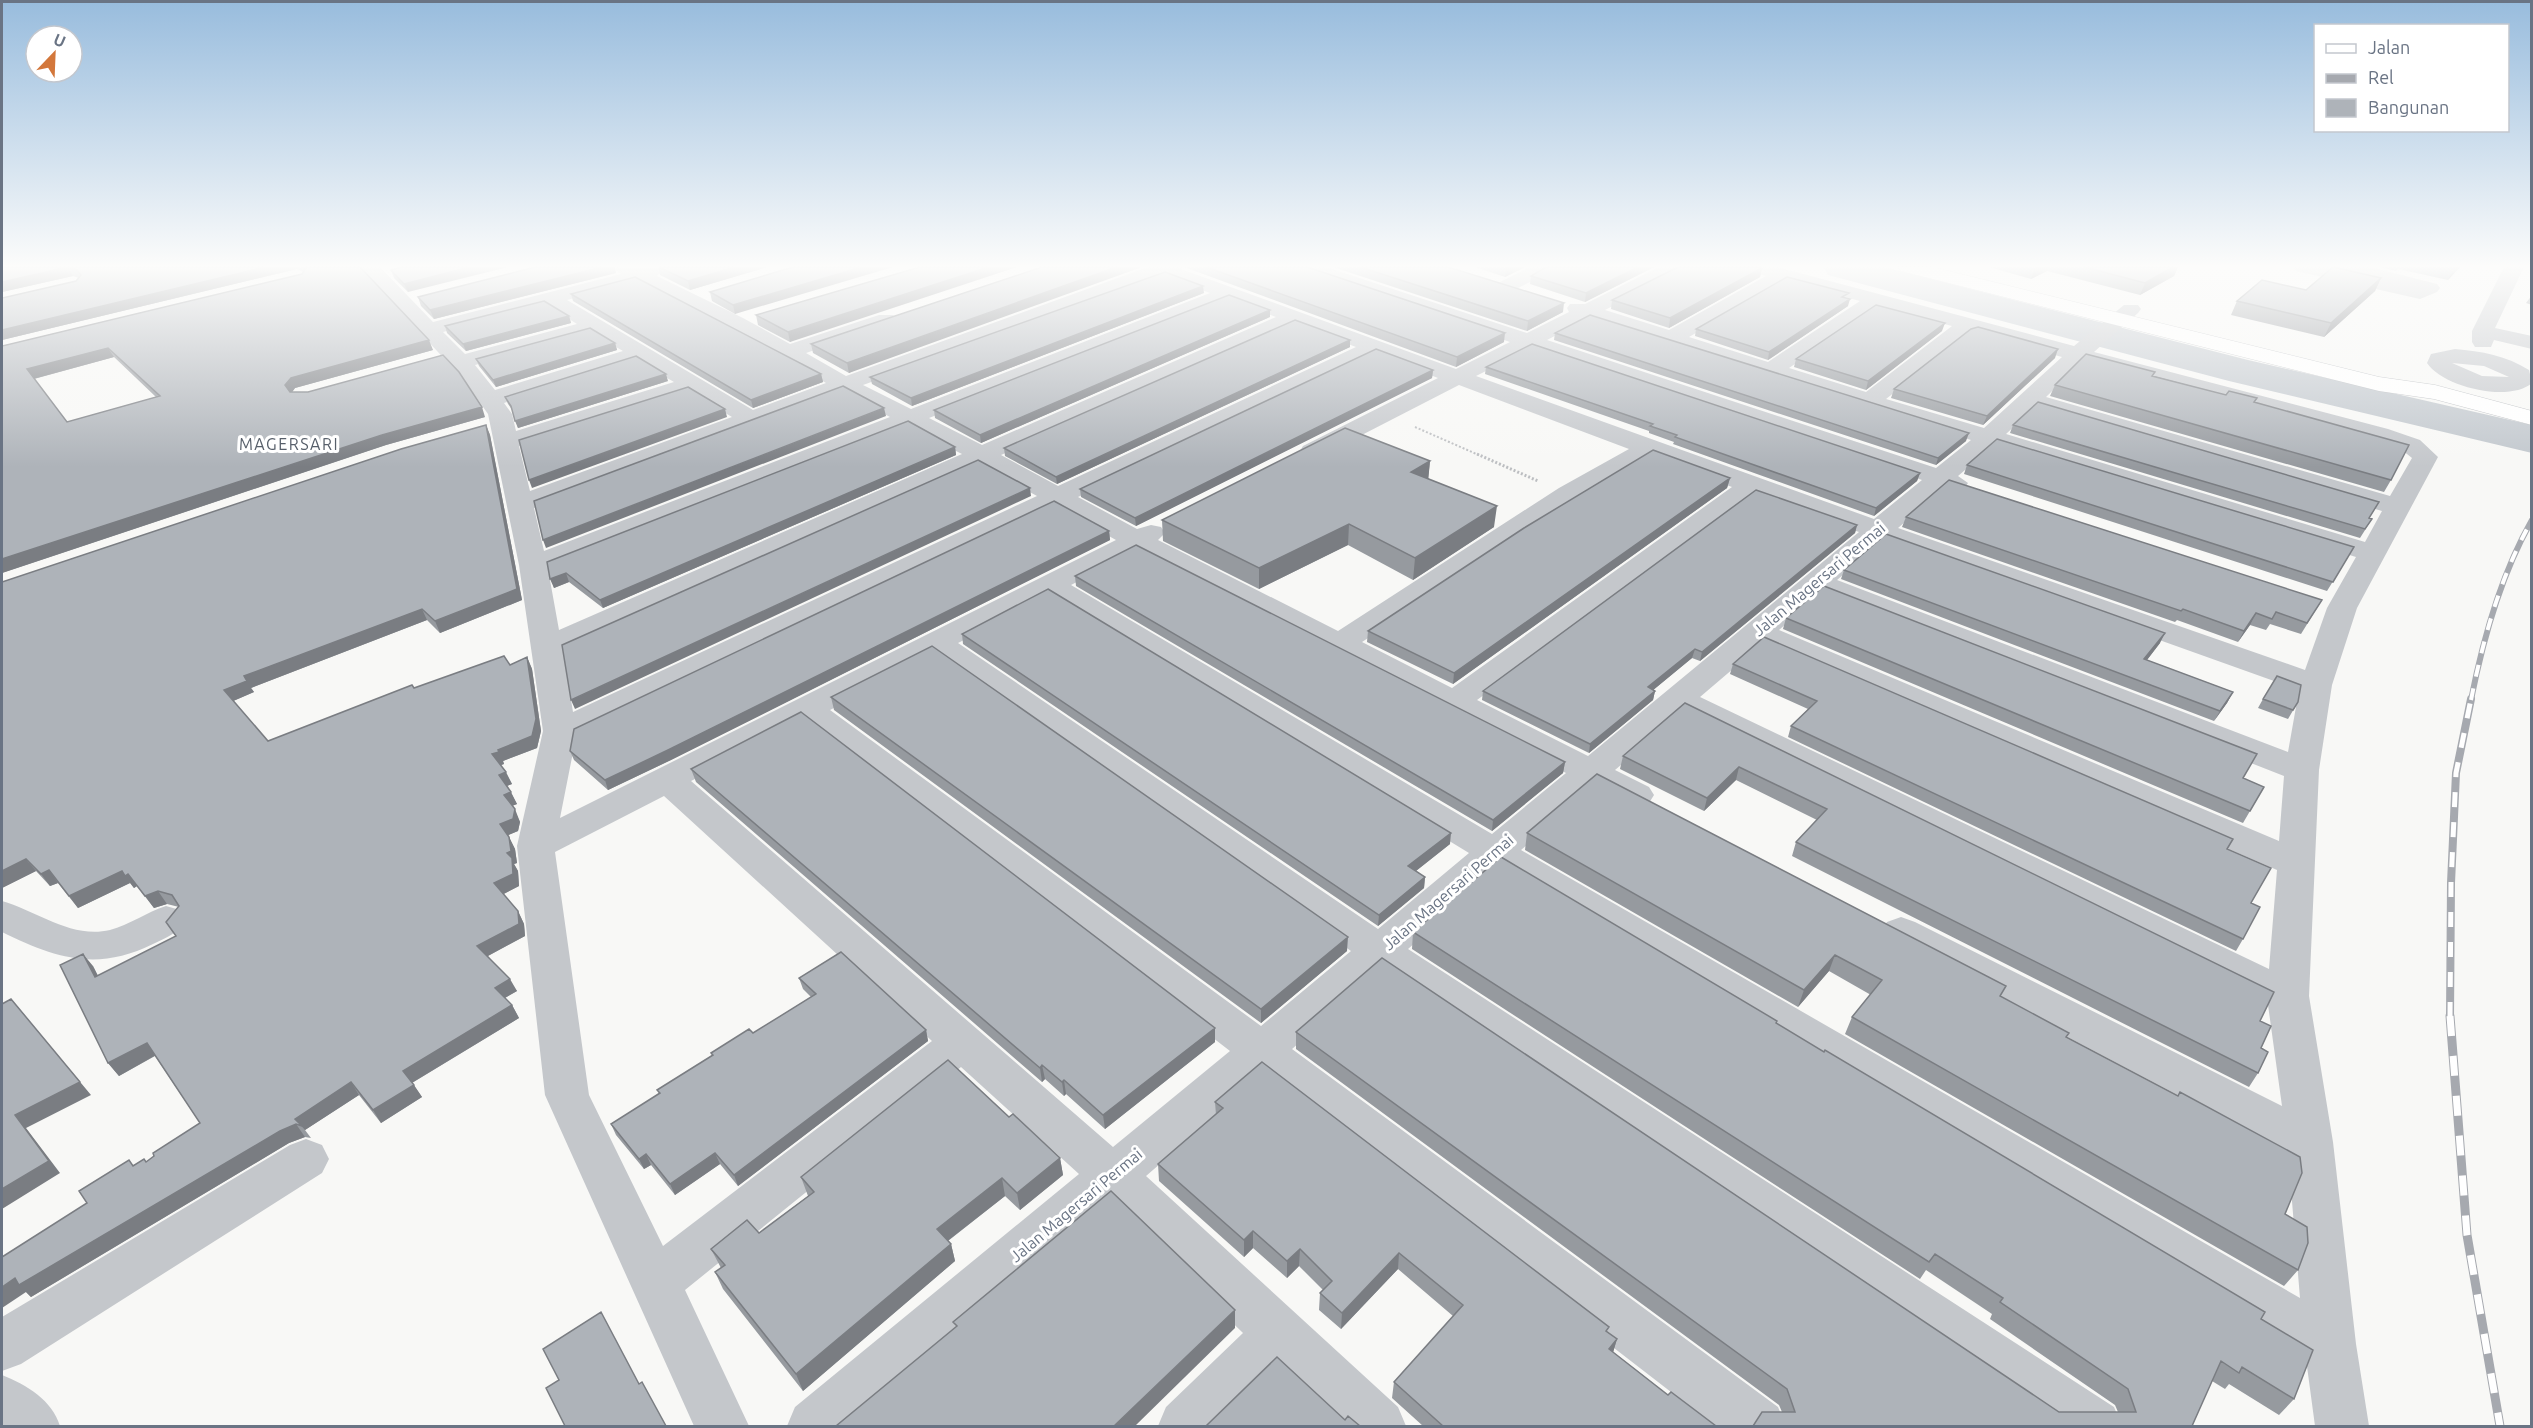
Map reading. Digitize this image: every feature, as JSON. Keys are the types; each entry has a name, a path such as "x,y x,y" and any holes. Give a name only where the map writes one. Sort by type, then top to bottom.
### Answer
{"main road":[{"path":"2191,334 2295,357 2379,384 2435,392 2532,418"}],"street":[{"path":"430,334 446,360 472,375 492,423 519,504 533,565 560,731 536,846 567,1095 722,1426"},
{"path":"446,360 560,334"},
{"path":"606,334 750,418"},
{"path":"756,334 844,384 982,455 1137,540 1665,810"},
{"path":"788,352 843,334"},
{"path":"519,504 983,334"},
{"path":"533,565 1125,334"},
{"path":"546,647 1256,334"},
{"path":"1340,334 1751,485 2316,685"},
{"path":"1511,334 1983,492"},
{"path":"1292,461 1458,378 1539,334"},
{"path":"1657,334 1869,401 1990,435 2372,553"},
{"path":"1671,338 1679,334"},
{"path":"1771,370 1826,334"},
{"path":"1869,401 1956,334"},
{"path":"2011,334 2085,348 2379,434 2411,445 2425,457 2372,553 2331,605 2302,770 2288,996 2310,1142 2330,1344 2342,1426"},
{"name":"Jalan Magersari Permai","path":"814,1426 1878,530 1990,435 2102,334"},
{"path":"2483,336 2521,375 2522,380 2518,383 2494,384 2463,378 2451,373 2438,363 2445,357 2455,356 2489,360 2514,370"},
{"path":"2455,356 2483,336 2532,343"},
{"path":"560,731 1374,346"},
{"path":"492,423 640,353"},
{"path":"2435,392 2463,378"},
{"path":"492,423 692,384"},
{"path":"2029,399 2397,507"},
{"path":"1340,643 1568,494 1649,448"},
{"path":"1455,701 1751,485"},
{"path":"536,846 1178,519"},
{"path":"1815,582 2302,770"},
{"path":"1048,584 1495,852 2330,1344"},
{"path":"1756,631 2295,863"},
{"path":"936,642 1380,951 2095,1426"},
{"path":"1677,698 2288,996"},
{"path":"808,709 1759,1426"},
{"path":"668,779 1111,1174 1379,1426"},
{"path":"1866,914 2310,1142"},
{"path":"2,916 61,941 101,946 122,941 166,920"},
{"path":"655,1283 963,1041"},
{"path":"2,1346 306,1159"},
{"path":"1185,1426 1280,1333"},
{"path":"2,1402 33,1426"}],"path":[{"path":"1384,414 1568,494"}],"building":[{"path":"54,334 423,334 429,340 291,378 285,385 290,392 308,392 443,355 459,372 482,407 382,435 2,559 2,346","holes":["108,348 160,396 67,422 27,369"]},
{"path":"453,334 502,334 463,344"},
{"path":"569,334 599,334 615,343 493,380 476,359"},
{"path":"638,334 744,334 821,374 751,400"},
{"path":"842,334 930,334 847,363 811,344"},
{"path":"992,334 1079,334 911,398 870,377"},
{"path":"1130,334 1215,334 980,435 934,410"},
{"path":"1264,334 1333,334 1350,340 1056,477 1004,448"},
{"path":"1392,334 1504,334 1457,357"},
{"path":"1557,334 1650,334 1969,433 1938,458"},
{"path":"1711,334 1797,334 1769,352"},
{"path":"1834,334 1931,334 1868,381 1796,359"},
{"path":"1965,334 2002,334 2058,349 1987,416 1894,389"},
{"path":"1532,344 1920,473 1876,508 1675,437 1677,435 1650,426 1653,424 1486,367"},
{"path":"1376,349 1433,370 1135,518 1080,489"},
{"path":"2086,354 2155,372 2152,376 2226,395 2229,391 2257,398 2254,402 2409,445 2391,480 2055,385"},
{"path":"636,356 666,374 515,421 511,406 505,397"},
{"path":"843,386 884,408 543,540 534,501"},
{"path":"688,387 725,409 529,480 519,440"},
{"path":"2038,402 2379,502 2365,529 2013,425"},
{"path":"908,421 955,447 600,600 566,573 550,579 547,562"},
{"path":"486,425 517,589 435,621 422,609 244,676 247,681 224,690 268,741 412,685 414,688 504,656 510,665 527,657 536,719 532,736 492,754 506,772 499,775 511,792 504,795 515,809 513,819 500,824 509,837 511,851 507,853 512,858 513,874 494,883 518,911 519,924 477,946 510,979 495,988 512,1005 403,1071 414,1085 373,1110 351,1082 295,1119 302,1126 296,1124 280,1131 19,1285 15,1278 2,1287 2,1257 87,1203 79,1191 129,1160 133,1166 144,1159 146,1162 154,1156 153,1153 200,1123 147,1043 108,1063 60,965 83,954 95,977 176,936 166,922 179,906 172,895 158,891 145,896 128,874 125,876 122,871 69,896 49,870 41,874 26,859 2,871 2,582 401,449"},
{"path":"1345,428 1430,461 1411,472 1497,506 1415,558 1349,524 1259,568 1162,520"},
{"path":"1997,439 2354,547 2333,582 1967,465"},
{"path":"1653,450 1730,478 1454,673 1368,631 1524,528"},
{"path":"978,460 1030,488 571,700 562,645"},
{"path":"1949,480 2322,600 2307,623 2276,612 2272,619 2256,613 2244,631 1906,517"},
{"path":"1756,490 1857,525 1702,652 1695,649 1648,687 1655,691 1590,744 1483,691"},
{"path":"1054,501 1109,531 605,780 570,751 574,729"},
{"path":"1886,534 2165,633 2144,659 2233,692 2220,711 1844,570"},
{"path":"1136,545 1565,762 1493,820 1075,576"},
{"path":"1824,586 2257,754 2243,778 2264,787 2250,811 1786,618"},
{"path":"1048,589 1451,833 1408,866 1425,877 1379,915 962,634"},
{"path":"1764,637 2233,839 2227,849 2271,868 2251,903 2260,907 2243,939 1791,726 1817,701 1733,664"},
{"path":"932,646 1348,937 1261,1009 831,697"},
{"path":"2277,676 2301,685 2298,702 2293,710 2263,699"},
{"path":"1685,703 2274,992 2260,1021 2271,1026 2261,1048 2268,1052 2258,1073 1796,842 1827,809 1739,767 1707,798 1623,756"},
{"path":"801,712 1215,1028 1103,1115 1064,1080 1062,1082 1042,1065 1040,1068 691,769"},
{"path":"1597,774 2006,986 2000,996 2069,1033 2066,1037 2178,1096 2180,1092 2300,1157 2302,1173 2285,1214 2307,1227 2308,1243 2298,1270 1852,1017 1882,980 1835,955 1804,990 1527,833"},
{"path":"1501,857 1777,1021 1776,1023 1824,1052 1825,1050 2265,1312 2261,1319 2313,1350 2294,1399 2242,1367 2239,1373 2221,1361 2192,1426 1753,1426 1762,1412 1795,1412 1787,1389 1296,1032 1382,958 2059,1412 2136,1412 2128,1389 2000,1302 2003,1298 1935,1254 1929,1262 1413,932"},
{"path":"841,952 926,1030 734,1175 715,1153 670,1184 646,1154 639,1159 611,1124 660,1093 657,1090 713,1055 711,1053 749,1029 753,1033 816,994 799,978"},
{"path":"11,999 80,1082 15,1115 49,1161 2,1189 2,1004"},
{"path":"948,1060 1009,1117 1013,1114 1060,1158 1017,1193 1002,1178 937,1229 951,1244 796,1374 715,1272 725,1265 711,1249 747,1220 759,1233 814,1192 801,1177"},
{"path":"1262,1062 1609,1327 1606,1331 1617,1339 1609,1349 1668,1395 1671,1392 1716,1426 1443,1426 1394,1382 1463,1305 1399,1253 1342,1313 1320,1293 1332,1281 1300,1249 1287,1261 1253,1231 1244,1240 1158,1164 1223,1108 1215,1102"},
{"path":"1111,1191 1235,1310 1114,1426 836,1426 957,1326 953,1322"},
{"path":"601,1312 639,1384 642,1382 666,1426 565,1426 546,1388 559,1380 543,1349"},
{"path":"1277,1357 1345,1420 1348,1416 1360,1426 1206,1426"}],"waterway":[{"path":"2097,334 2244,372 2532,439"}],"railway":[{"path":"2471,700 2494,607 2511,562 2532,520"},
{"path":"2450,1016 2451,883 2456,773 2471,699"},
{"path":"2450,1016 2467,1235 2500,1426"}],"district":[{"name":"MAGERSARI","path":"289,444"}]}
